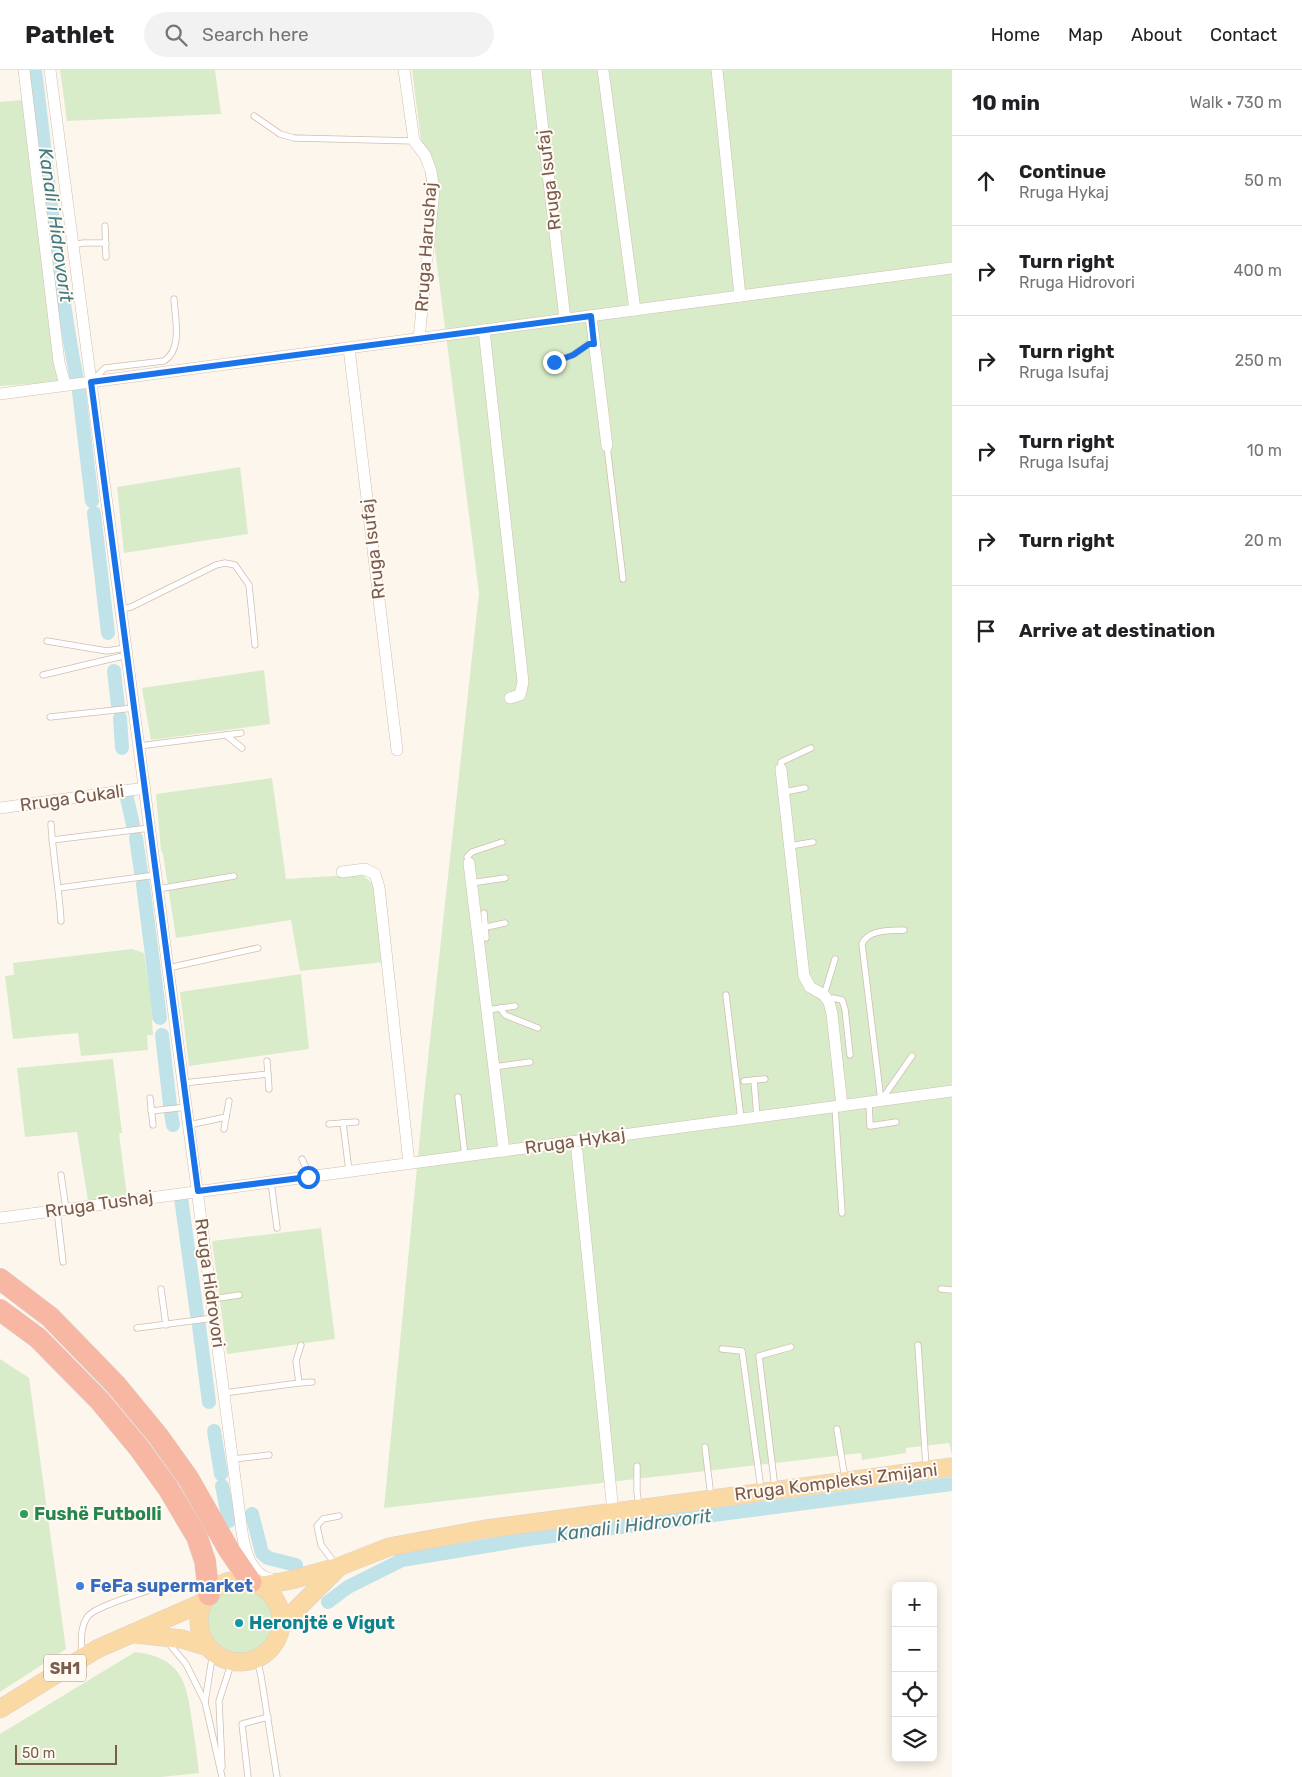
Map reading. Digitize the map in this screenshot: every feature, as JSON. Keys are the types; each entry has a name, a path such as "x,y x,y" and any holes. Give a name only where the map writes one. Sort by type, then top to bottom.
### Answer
{"highway":[{"path":"0,1279 50,1317 116,1385 152,1428 188,1478 229,1550 254,1583"},
{"path":"0,1310 38,1338 100,1401 168,1488 197,1537 205,1561 206,1598"}],"main road":[{"name":"Rruga Kompleksi Zmijani","path":"254,1583 284,1581 338,1567 389,1548 422,1540 486,1529 952,1467"},
{"name":"Rruga Kompleksi Zmijani","path":"280,1626 338,1567"},
{"name":"SH1","path":"0,1709 82,1657 206,1598 221,1585 244,1580 254,1583"},
{"path":"254,1583 269,1593 276,1603 280,1614 280,1626"},
{"path":"206,1598 200,1613 199,1625 202,1637 211,1650"},
{"name":"SH1","path":"256,1659 268,1651 276,1639 280,1626"},
{"name":"SH1","path":"133,1634 182,1638 211,1650 219,1657 232,1662"},
{"path":"232,1662 256,1659"}],"street":[{"path":"24,70 59,362 65,386"},
{"name":"Rruga Hidrovori","path":"50,70 215,1318 245,1559 254,1583"},
{"name":"Rruga Harushaj","path":"404,70 414,140 424,155 431,171 434,190 419,339"},
{"name":"Rruga Isufaj","path":"536,70 565,319"},
{"path":"603,70 635,310"},
{"path":"717,70 740,296"},
{"path":"0,394 952,268"},
{"path":"591,316 607,446"},
{"path":"484,330 523,682 520,695 510,698"},
{"name":"Rruga Isufaj","path":"349,348 397,750"},
{"path":"781,769 804,976 810,987 827,999 832,1014 838,1106"},
{"name":"Rruga Cukali","path":"0,808 145,788"},
{"path":"469,863 471,883 481,928 487,1010 504,1151"},
{"path":"342,872 365,869 375,874 379,887 409,1163"},
{"name":"Rruga Hykaj","path":"198,1191 952,1091"},
{"path":"577,1152 613,1512"},
{"name":"Rruga Tushaj","path":"0,1218 198,1191"},
{"name":"Rruga Hidrovori","path":"244,1543 250,1561 262,1576 284,1581"}],"lane":[{"path":"254,116 280,134 294,138 414,140"},
{"path":"105,226 106,257"},
{"path":"73,245 83,242 106,243"},
{"path":"91,382 105,368 164,361 171,357 176,346 174,299"},
{"path":"554,362 573,355 589,344 594,344"},
{"path":"607,446 623,579"},
{"path":"121,609 131,607 216,565 225,563 235,565 249,585 255,645"},
{"path":"47,640 107,651 126,651"},
{"path":"43,675 126,651"},
{"path":"50,718 134,708"},
{"path":"139,746 241,733"},
{"path":"226,735 242,748"},
{"path":"781,769 781,762 811,748"},
{"path":"784,792 805,788"},
{"path":"51,824 54,869 59,888 60,920"},
{"path":"52,840 150,828"},
{"path":"469,863 467,857 472,852 502,842"},
{"path":"790,846 813,842"},
{"path":"59,888 156,874"},
{"path":"158,889 234,876"},
{"path":"471,883 505,878"},
{"path":"484,914 481,928 486,938"},
{"path":"481,928 506,923"},
{"path":"881,1101 862,944 864,938 872,934 904,930"},
{"path":"168,968 258,948"},
{"path":"835,959 827,999 842,1000 845,1010 850,1055"},
{"path":"726,995 741,1119"},
{"path":"487,1010 515,1006"},
{"path":"500,1008 505,1015 538,1028"},
{"path":"881,1101 912,1056"},
{"path":"267,1061 270,1088"},
{"path":"494,1067 530,1062"},
{"path":"184,1083 268,1074"},
{"path":"744,1082 765,1079"},
{"path":"754,1080 757,1117"},
{"path":"458,1097 465,1156"},
{"path":"150,1098 153,1125"},
{"path":"224,1129 229,1101"},
{"path":"869,1102 870,1126 896,1122"},
{"path":"838,1106 842,1213"},
{"path":"151,1111 187,1107"},
{"path":"189,1125 226,1117"},
{"path":"329,1124 356,1122"},
{"path":"343,1123 349,1171"},
{"path":"302,1159 308,1177"},
{"path":"61,1175 63,1262"},
{"path":"271,1182 277,1228"},
{"path":"161,1289 166,1325"},
{"path":"941,1289 952,1290"},
{"path":"212,1299 239,1295"},
{"path":"137,1328 215,1318"},
{"path":"299,1383 296,1361 301,1345"},
{"path":"918,1345 927,1470"},
{"path":"769,1491 759,1356 791,1347"},
{"path":"722,1349 742,1350 769,1491"},
{"path":"224,1393 312,1382"},
{"path":"837,1429 846,1481"},
{"path":"705,1447 712,1499"},
{"path":"233,1459 269,1455"},
{"path":"637,1466 637,1492 640,1508"},
{"path":"338,1567 321,1545 317,1526 324,1519 339,1516"},
{"path":"82,1657 82,1630 88,1616 98,1609 158,1588"},
{"path":"162,1636 186,1664 205,1702 222,1777"},
{"path":"205,1702 211,1650"},
{"path":"256,1659 268,1717 277,1777"},
{"path":"222,1777 219,1701 232,1662"},
{"path":"248,1777 242,1724 268,1717"}],"green space":[{"path":"60,70 215,70 221,114 67,121"},
{"path":"412,70 952,70 952,1455 949,1443 906,1448 906,1453 862,1460 861,1453 384,1508 423,1105 479,593"},
{"path":"23,100 33,196 38,213 58,382 0,386 0,102"},
{"path":"240,467 248,534 124,553 117,487"},
{"path":"264,670 270,724 151,740 142,688"},
{"path":"272,778 286,879 364,876 373,884 384,962 300,971 291,920 176,938 161,850 156,794"},
{"path":"132,949 144,953 154,1019 152,1021 153,1035 147,1035 148,1050 81,1056 78,1033 13,1039 5,976 14,975 13,963"},
{"path":"301,974 309,1049 189,1066 180,992"},
{"path":"113,1059 127,1197 88,1201 77,1132 25,1137 17,1068"},
{"path":"321,1228 335,1339 227,1354 212,1241"},
{"name":"Fushë Futbolli","path":"0,1359 29,1378 66,1649 0,1692"},
{"path":"240,1589 253,1591 264,1599 272,1610 274,1623 272,1636 264,1647 253,1655 240,1657 227,1655 216,1647 208,1636 206,1623 208,1610 216,1599 227,1591"},
{"path":"135,1652 163,1659 179,1674 184,1684 190,1708 199,1773 161,1777 0,1777 0,1734"}],"waterway":[{"name":"Kanali i Hidrovorit","path":"35,70 58,264 77,380"},
{"name":"Kanali i Hidrovorit","path":"79,392 92,501"},
{"name":"Kanali i Hidrovorit","path":"94,513 108,633"},
{"name":"Kanali i Hidrovorit","path":"114,671 118,706"},
{"name":"Kanali i Hidrovorit","path":"120,718 122,748"},
{"name":"Kanali i Hidrovorit","path":"127,798 133,825"},
{"name":"Kanali i Hidrovorit","path":"136,838 141,872"},
{"name":"Kanali i Hidrovorit","path":"143,884 160,1018"},
{"name":"Kanali i Hidrovorit","path":"162,1035 170,1105"},
{"name":"Kanali i Hidrovorit","path":"171,1113 173,1125"},
{"name":"Kanali i Hidrovorit","path":"181,1198 197,1314"},
{"name":"Kanali i Hidrovorit","path":"199,1326 209,1402"},
{"name":"Kanali i Hidrovorit","path":"214,1431 221,1474"},
{"name":"Kanali i Hidrovorit","path":"328,1602 348,1587 402,1560 529,1539 952,1484"},
{"name":"Kanali i Hidrovorit","path":"222,1486 229,1521"},
{"name":"Kanali i Hidrovorit","path":"252,1514 262,1553 268,1558 296,1565"}],"place":[{"name":"Fushë Futbolli","path":"24,1514"},
{"name":"FeFa supermarket","path":"80,1586"},
{"name":"Heronjtë e Vigut","path":"239,1623"}],"route":[{"path":"308,1177 198,1191 91,382 591,316 594,344 589,344 573,355 554,362"}]}
